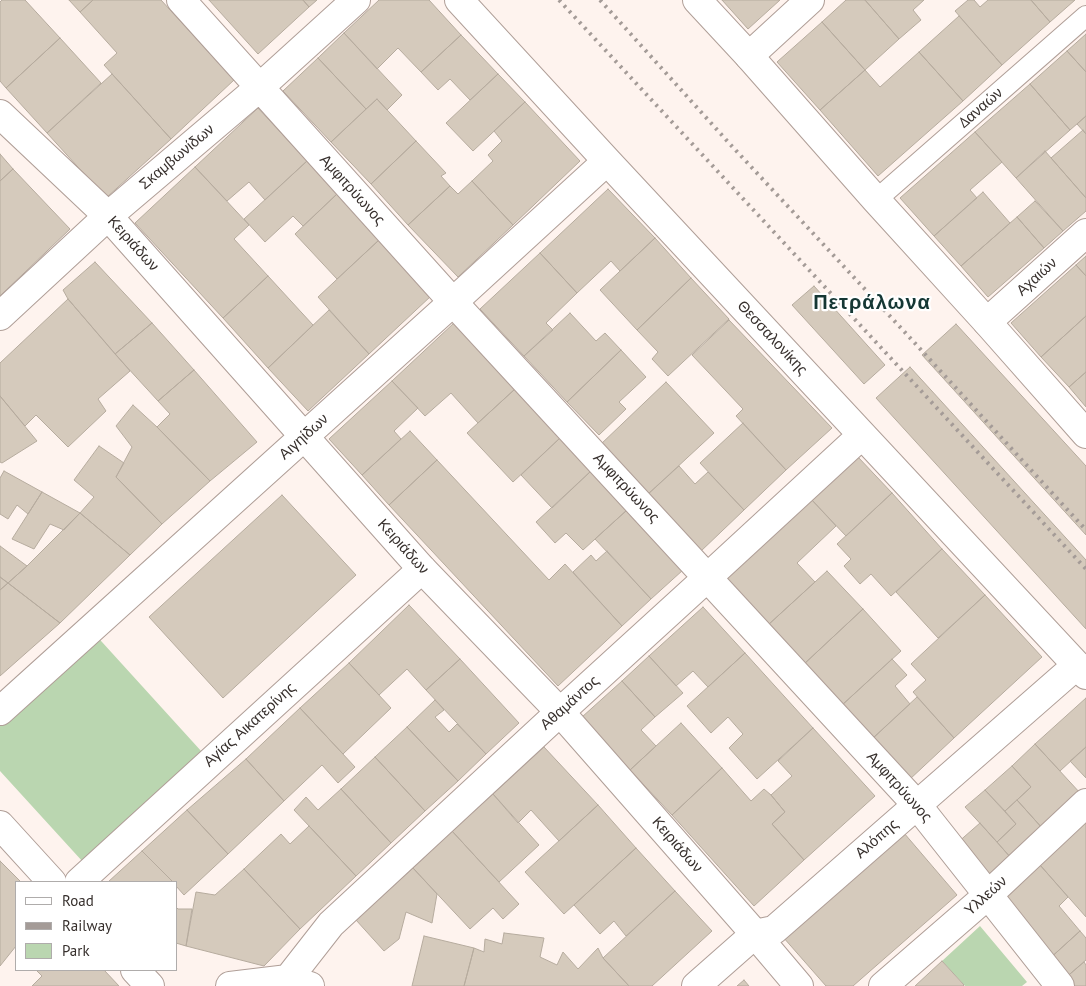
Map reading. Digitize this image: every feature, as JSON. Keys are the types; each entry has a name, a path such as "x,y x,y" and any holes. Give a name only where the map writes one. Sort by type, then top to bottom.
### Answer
{"street":[{"name":"Αμφιτρύωνος","path":"181,0 453,302 916,805 1060,986"},
{"name":"Σκαμβωνίδων","path":"0,316 108,216 260,87 356,0"},
{"name":"Θεσσαλονίκης","path":"459,0 1082,670"},
{"path":"697,0 1086,434"},
{"path":"749,56 810,0"},
{"name":"Κειριάδων","path":"0,114 108,216 422,569 560,712 756,934 799,986"},
{"name":"Αιγηίδων","path":"0,711 607,161"},
{"name":"Αχαιών","path":"987,322 1086,233"},
{"name":"Αθαμάντος","path":"299,983 331,924 862,435"},
{"name":"Αγίας Αικατερίνης","path":"80,881 422,569"},
{"name":"Αλόπης","path":"696,986 756,934 774,930 916,805 1082,670"},
{"name":"Υλλεών","path":"883,986 988,894 1086,802"},
{"path":"0,826 51,881"},
{"path":"136,971 150,986"},
{"path":"230,986 299,983"}],"lane":[{"name":"Δαναών","path":"876,200 1086,16"}],"green space":[{"path":"92,631 202,752 83,862 0,771 0,717"},
{"path":"980,926 1027,982 1022,986 965,986 942,961"}],"building":[{"path":"2,0 25,0 60,38 6,88 0,81 0,2"},
{"path":"69,0 93,0 80,12"},
{"path":"93,0 161,0 234,80 171,139 104,65 117,53 80,12"},
{"path":"209,0 303,0 309,7 258,54"},
{"path":"303,0 317,0 309,7"},
{"path":"379,0 429,0 461,35 421,72 398,48 377,69 344,33"},
{"path":"722,0 780,0 748,29"},
{"path":"846,0 865,0 899,39 865,70 822,22"},
{"path":"865,0 924,0 913,10 921,20 899,39"},
{"path":"968,0 974,0 980,7 988,0 1031,0 1050,22 1002,65 955,11"},
{"path":"1031,0 1075,0 1050,22"},
{"path":"959,16 1002,65 963,101 919,52"},
{"path":"822,22 865,70 820,110 777,62"},
{"path":"344,33 402,95 387,110 377,99 366,109 318,58"},
{"path":"1086,34 1086,72 1067,51"},
{"path":"461,35 498,74 470,100 450,79 438,90 421,72"},
{"path":"60,38 101,83 47,133 6,88"},
{"path":"1067,51 1086,72 1086,116 1070,130 1030,84"},
{"path":"919,52 963,101 878,176 820,110 865,70 880,87"},
{"path":"318,58 366,109 331,142 283,91"},
{"path":"112,74 171,139 106,198 47,133"},
{"path":"498,74 525,102 473,151 446,123"},
{"path":"1030,84 1070,130 1016,178 975,132"},
{"path":"377,99 416,141 371,184 331,142"},
{"path":"525,102 580,161 513,225 472,181 493,161 488,155 502,141 494,131"},
{"path":"258,108 307,161 265,200 249,182 227,201 195,167"},
{"path":"1086,116 1086,134 1077,124"},
{"path":"1083,130 1086,134 1086,198 1051,158"},
{"path":"975,132 1002,162 970,190 977,198 934,236 900,198"},
{"path":"416,141 446,173 441,176 450,186 408,225 371,184"},
{"path":"1045,151 1086,198 1086,211 1063,231 1016,178"},
{"path":"0,154 13,169 0,181"},
{"path":"307,161 337,194 303,226 293,216 265,242 244,219"},
{"path":"195,167 249,225 234,239 268,276 223,318 135,223"},
{"path":"13,169 70,229 0,296 0,181"},
{"path":"472,181 513,225 458,277 408,225 450,186 458,194"},
{"path":"608,189 655,238 620,271 611,261 577,293 540,253"},
{"path":"983,192 1010,223 961,266 934,236"},
{"path":"337,194 379,240 337,279 295,234"},
{"path":"1035,201 1063,231 1044,248 1017,217"},
{"path":"1017,217 1044,248 988,297 961,266"},
{"path":"655,238 691,278 637,330 600,290"},
{"path":"379,240 431,296 369,354 318,297"},
{"path":"540,253 577,293 546,323 553,330 524,356 480,309"},
{"path":"1086,256 1086,276 1076,265"},
{"path":"95,262 152,323 115,354 68,299 63,290"},
{"path":"1076,265 1086,276 1086,316 1041,357 1011,323"},
{"path":"268,276 313,325 268,368 223,318"},
{"path":"691,278 729,319 668,376 652,359 658,352 637,330"},
{"path":"814,286 885,365 864,384 792,305"},
{"path":"68,299 130,371 98,399 106,411 68,447 36,415 25,426 0,396 0,363"},
{"path":"329,310 369,354 308,411 268,368"},
{"path":"570,313 596,341 605,333 621,350 567,402 524,356"},
{"path":"1086,316 1086,372 1069,387 1041,357"},
{"path":"729,320 832,428 786,470 736,416 743,409 692,355"},
{"path":"152,323 194,370 158,401 115,354"},
{"path":"454,323 515,389 478,423 451,393 425,416 392,381"},
{"path":"956,324 1086,466 1086,535 922,355"},
{"path":"621,350 646,377 619,402 626,409 599,435 567,402"},
{"path":"910,367 1086,560 1086,629 876,398"},
{"path":"194,370 257,442 210,481 157,427 170,414 158,401"},
{"path":"1086,372 1086,407 1069,387"},
{"path":"392,381 418,408 394,431 401,439 362,475 329,439"},
{"path":"666,382 714,433 647,495 600,445"},
{"path":"515,389 560,438 513,482 467,433"},
{"path":"0,396 37,441 2,463 0,462"},
{"path":"133,405 210,481 162,524 116,477 132,447 116,426"},
{"path":"743,423 786,470 744,510 700,463"},
{"path":"410,431 437,460 389,505 362,475"},
{"path":"560,438 591,471 552,508 521,475"},
{"path":"99,446 124,463 116,477 162,524 130,555 80,513 94,497 74,480"},
{"path":"858,457 892,493 846,536 811,499"},
{"path":"437,460 549,580 565,564 622,626 558,686 389,505"},
{"path":"679,466 695,484 708,472 744,510 700,552 647,495"},
{"path":"4,471 42,492 28,514 17,505 8,519 0,514 0,478"},
{"path":"591,471 627,510 583,550 566,533 555,543 536,522"},
{"path":"42,492 80,513 64,530 50,524 34,549 12,539"},
{"path":"892,493 942,549 891,596 871,574 860,584 844,566 851,559 837,544"},
{"path":"282,495 356,575 223,698 149,617"},
{"path":"811,499 836,526 797,563 815,582 768,625 726,577"},
{"path":"627,510 683,570 651,599 595,539"},
{"path":"80,513 130,555 60,623 8,583"},
{"path":"0,546 27,566 8,583 0,577"},
{"path":"942,549 985,595 938,638 896,592"},
{"path":"607,551 651,599 622,626 573,572 591,555 596,561"},
{"path":"827,571 863,609 803,665 768,625"},
{"path":"0,577 8,583 0,590"},
{"path":"8,583 60,623 0,676 0,590"},
{"path":"985,595 1042,657 954,738 913,692 926,680 911,664"},
{"path":"409,605 460,659 426,690 407,669 379,695 349,663"},
{"path":"703,607 745,653 708,687 693,671 676,686 649,656"},
{"path":"863,609 901,651 841,706 803,665"},
{"path":"745,653 813,728 757,779 729,748 743,734 728,717 711,733 687,706"},
{"path":"649,656 683,693 655,717 622,681"},
{"path":"460,659 519,723 486,754 426,690"},
{"path":"892,659 907,675 895,686 910,704 872,739 841,706"},
{"path":"349,663 391,708 343,754 300,708"},
{"path":"622,681 655,717 641,730 656,746 630,770 582,717"},
{"path":"917,697 954,738 909,780 872,739"},
{"path":"1086,698 1086,747 1060,771 1035,744"},
{"path":"435,700 444,710 435,717 449,732 457,724 486,754 458,781 407,727"},
{"path":"300,708 355,767 338,783 322,765 284,801 246,759"},
{"path":"681,723 722,768 672,815 630,770"},
{"path":"407,727 458,781 425,811 375,757"},
{"path":"813,728 875,796 804,860 772,824 785,812 771,795 792,776 778,761"},
{"path":"1035,744 1081,794 1043,829 1017,800 1031,787 1012,766"},
{"path":"544,747 598,805 559,841 531,810 518,823 493,794"},
{"path":"1086,747 1086,778 1070,761"},
{"path":"375,757 425,811 391,843 341,789"},
{"path":"246,759 284,801 228,854 187,810"},
{"path":"1012,766 1031,787 1005,811 985,790"},
{"path":"722,768 751,801 764,789 771,795 785,812 772,824 804,860 754,906 672,815"},
{"path":"341,789 391,843 356,876 294,810 306,797 318,810"},
{"path":"985,790 1016,824 997,842 965,807"},
{"path":"493,794 539,845 499,882 452,831"},
{"path":"1017,800 1043,829 1011,858 997,842 1016,824 1005,811"},
{"path":"598,805 636,848 564,914 525,872"},
{"path":"187,810 228,854 184,895 178,888 178,881 172,881 142,851"},
{"path":"1086,820 1086,917 1040,865"},
{"path":"980,823 1011,858 988,879 956,844"},
{"path":"309,826 356,876 300,929 244,869 281,834 290,844"},
{"path":"452,831 519,904 503,919 493,908 470,929 413,868"},
{"path":"904,833 957,895 853,986 826,986 783,937"},
{"path":"636,848 675,891 626,936 614,921 600,934 574,905"},
{"path":"142,851 172,881 109,881"},
{"path":"0,861 20,881 15,881 15,947 0,966"},
{"path":"1040,865 1068,897 1059,906 1080,931 1047,961 1000,904"},
{"path":"413,868 437,894 432,923 406,912 399,939 384,951 356,920"},
{"path":"244,869 300,929 264,966 186,946 196,892 215,895"},
{"path":"675,891 712,931 652,986 629,986 603,958"},
{"path":"178,909 192,909 186,946 178,944"},
{"path":"1080,931 1086,938 1086,960 1063,980 1047,961"},
{"path":"504,933 544,938 540,957 557,965 563,952 578,969 598,948 603,958 629,986 464,986 474,948 484,952 485,939 502,944"},
{"path":"424,936 474,948 464,986 412,986"},
{"path":"942,961 963,986 915,986"},
{"path":"1084,962 1086,965 1086,986 1068,986 1063,980"},
{"path":"37,971 105,971 119,986 32,986 42,976"},
{"path":"744,980 749,986 737,986"}],"railway":[{"path":"559,0 1086,569"},
{"path":"600,0 729,143 1086,530"}],"district":[{"name":"Πετράλωνα","path":"872,303"}]}
